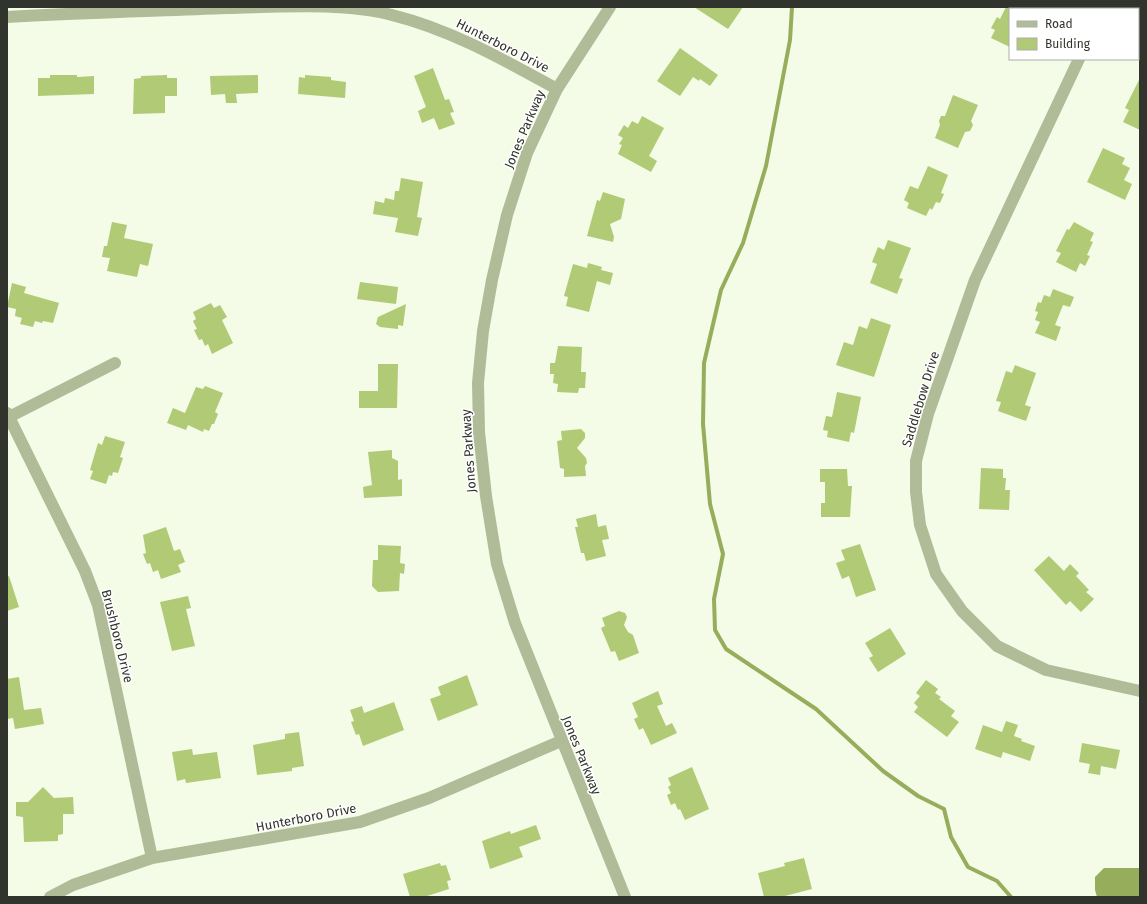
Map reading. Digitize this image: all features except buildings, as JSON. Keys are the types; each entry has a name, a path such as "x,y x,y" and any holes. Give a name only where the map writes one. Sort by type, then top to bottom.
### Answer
{"street":[{"name":"Hunterboro Drive","path":"7,17 266,7 343,8 391,14 445,31 500,57 557,89"},
{"name":"Jones Parkway","path":"610,7 557,89 527,153 507,215 492,280 483,331 478,383 479,432 485,488 497,564 515,623 561,742 625,897"},
{"name":"Saddlebow Drive","path":"1079,60 975,280 928,414 916,461 916,492 920,525 936,574 962,611 998,646 1046,670 1140,691"},
{"path":"8,415 115,363"},
{"name":"Brushboro Drive","path":"8,415 85,571 98,605 152,858"},
{"name":"Hunterboro Drive","path":"50,897 73,885 152,858 360,822 429,798 561,742"}],"shaded area":[{"path":"1104,868 1140,868 1140,897 1097,897 1095,890 1095,877"}],"waterway":[{"path":"792,7 790,40 766,166 743,243 721,290 704,363 703,424 710,504 723,554 714,599 715,630 726,649 816,709 883,771 918,796 944,809 951,837 968,867 997,881 1011,897"}]}
